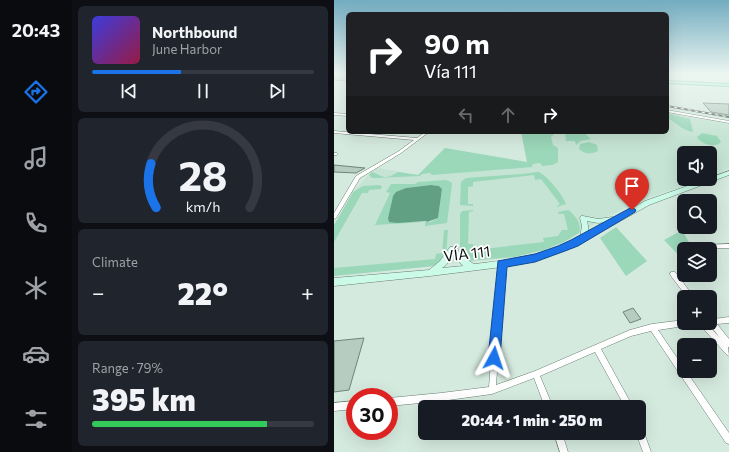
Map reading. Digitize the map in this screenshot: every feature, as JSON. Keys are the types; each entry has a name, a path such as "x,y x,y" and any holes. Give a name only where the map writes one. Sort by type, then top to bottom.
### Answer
{"main road":[{"name":"VÍA 111","path":"334,282 472,268 502,264 547,254 584,237 618,218 666,195 729,173"},
{"path":"584,237 585,226 583,218 598,221 618,218"},
{"path":"430,273 443,263 453,249 457,257 462,262 472,268"}],"street":[{"path":"669,111 729,122"},
{"path":"334,114 346,115"},
{"path":"334,132 346,133"},
{"path":"358,134 417,139"},
{"path":"334,216 358,177 394,156 424,134"},
{"path":"717,247 729,246"},
{"path":"492,390 502,264"},
{"path":"673,274 686,290"},
{"path":"717,321 729,320"},
{"path":"398,401 492,390 536,374 630,333 652,327 677,324"},
{"path":"652,327 729,440"},
{"path":"717,329 729,344"},
{"path":"708,330 729,353"},
{"path":"597,348 625,400"},
{"path":"536,374 546,400"},
{"path":"334,407 346,406"},
{"path":"560,440 564,452"},
{"path":"643,440 647,452"}],"shaded area":[{"path":"669,113 729,124 729,168 717,174 717,146 677,146 677,186 683,186 645,199 605,218 564,242 544,250 514,257 334,276 334,225 353,192 370,173 378,168 418,175 445,148 533,166 533,164 540,163 542,166 555,165 551,137 557,134 669,134"},
{"path":"669,114 690,119 693,132 669,119"},
{"path":"702,133 717,136 721,142 715,145 705,144 697,137"},
{"path":"521,134 555,134 551,137 553,145 558,148 558,162 553,165 542,166 540,163 533,164 532,167 432,175 430,173 422,174 420,176 372,178 369,175 372,172 386,177 398,172 418,175 445,148 527,162"},
{"path":"565,134 585,134 591,139 581,141 576,145 575,141 566,141"},
{"path":"589,142 597,145 598,151 588,153 579,149 580,144"},
{"path":"538,172 554,185 566,204 557,207 560,204 541,179 535,180 534,175 473,182 473,186 468,187 468,204 473,204 473,206 460,205 461,182 466,178"},
{"path":"446,180 451,182 447,223 425,226 425,222 375,225 390,193 386,192 391,184 415,184 418,182","holes":["431,185 439,186 442,189 438,218 431,222 391,222 388,218 393,196 406,188"]},
{"path":"380,185 382,187 381,189 369,190 368,193 362,193 334,242 334,225 353,192 363,186"},
{"path":"431,185 439,186 442,189 438,218 427,222 389,222 388,218 393,196 396,192 406,188"},
{"path":"473,210 469,212 468,244 473,244 474,250 544,242 543,238 558,236 562,230 568,230 564,214 559,214 558,212 568,210 578,221 580,229 579,233 564,242 544,250 514,257 469,261 460,256 460,214 462,211"},
{"path":"616,227 647,261 626,276 600,238"},
{"path":"444,230 448,230 446,255 435,266 334,276 334,268 435,259 436,254 442,253"},
{"path":"677,233 677,234 684,234 689,242 677,242 677,254 664,240"}],"building":[{"path":"703,103 729,104 729,115 711,112"},
{"path":"334,165 365,168 356,173 334,172"},
{"path":"633,308 641,319 630,323 623,312"},
{"path":"364,338 350,388 346,388 346,390 334,392 334,341"}],"railway":[{"path":"669,106 729,117"}],"route":[{"path":"494,358 502,264 535,258 561,249 575,243 632,210"}]}
